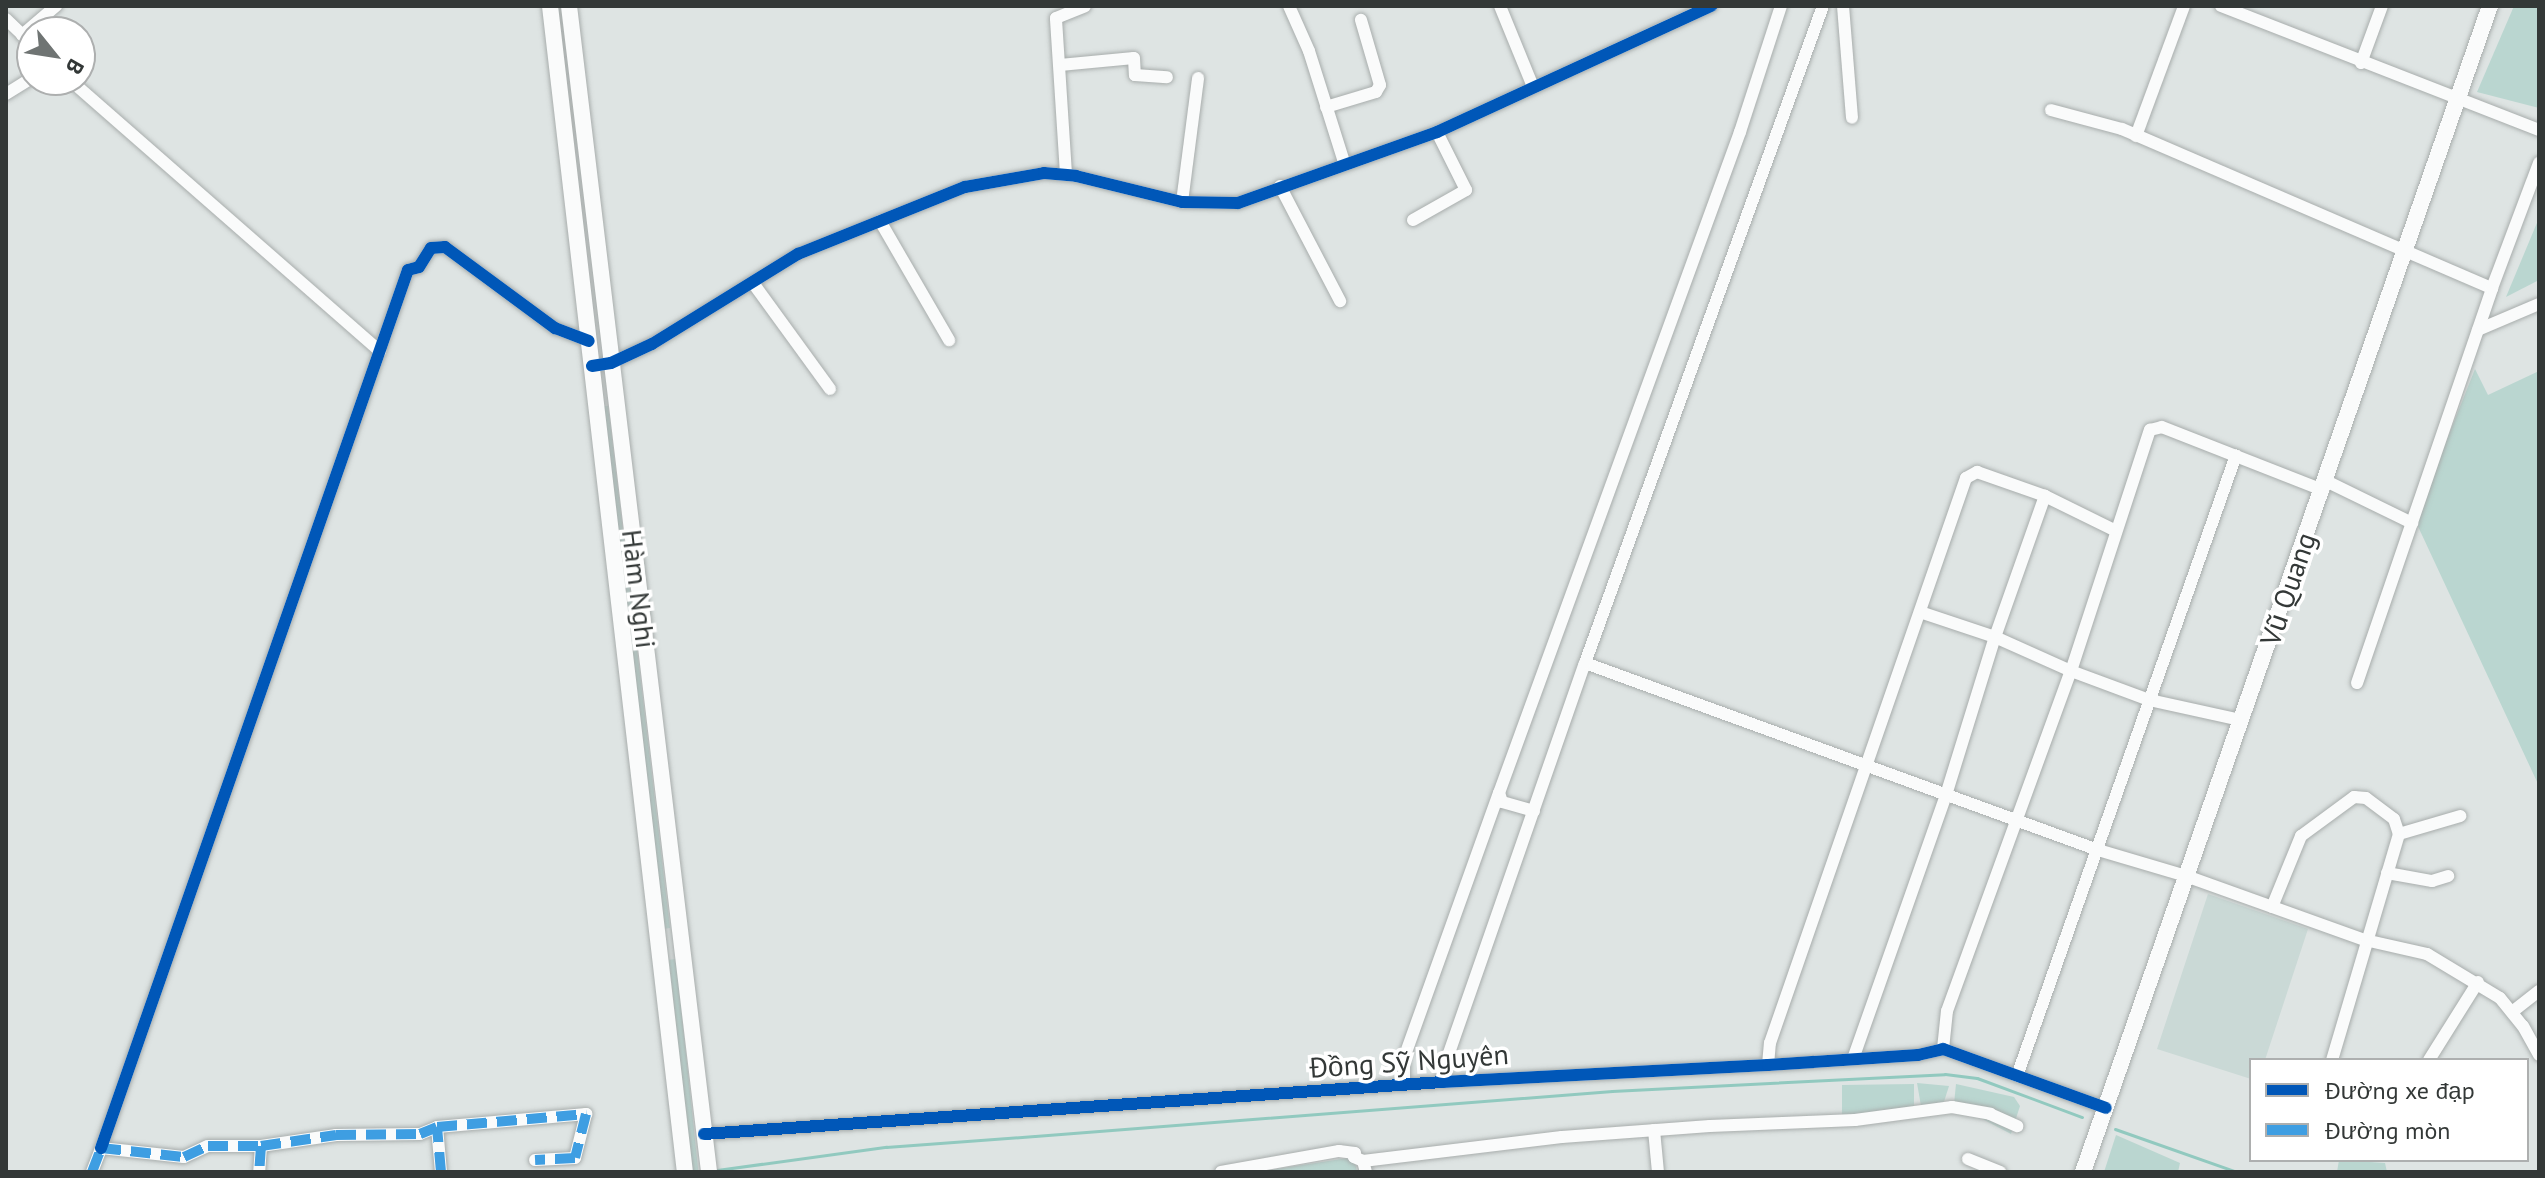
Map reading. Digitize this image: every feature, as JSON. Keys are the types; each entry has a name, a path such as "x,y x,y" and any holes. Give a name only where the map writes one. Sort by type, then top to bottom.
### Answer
{"main road":[{"name":"Hàm Nghi","path":"550,6 685,1172"},
{"name":"Hàm Nghi","path":"569,6 708,1164"},
{"name":"Vũ Quang","path":"2083,1172 2490,6"}],"street":[{"path":"1066,174 1056,18 1085,6"},
{"path":"1289,6 1303,35 1344,162"},
{"path":"1500,6 1533,87"},
{"path":"592,366 611,363 652,344 798,254 965,187 1044,173 1066,174 1182,202 1238,203 1344,162 1437,132 1711,6"},
{"path":"1404,1085 1404,1058 1503,798 1740,132 1781,6"},
{"path":"1442,1082 1449,1053 1585,663 1823,6"},
{"path":"1843,6 1852,118"},
{"path":"2136,136 2184,6"},
{"path":"2221,6 2539,130"},
{"path":"2361,63 2382,6"},
{"path":"1326,107 1376,92 1380,85 1361,20"},
{"path":"1060,65 1134,58 1135,75 1167,77"},
{"path":"1182,202 1198,78"},
{"path":"88,96 380,351"},
{"path":"2051,110 2093,119 2136,136 2492,288"},
{"path":"1413,220 1466,190 1437,132"},
{"path":"2357,683 2492,288 2539,163"},
{"path":"1280,186 1340,301"},
{"path":"880,221 949,340"},
{"path":"92,1172 408,270 419,267 429,251 437,246 451,250 555,328 589,341"},
{"path":"753,283 830,389"},
{"path":"2478,330 2539,304"},
{"path":"1943,1049 1947,1011 2018,822 2153,428 2162,427 2324,485 2412,523"},
{"path":"2017,1076 2236,455"},
{"path":"1768,1065 1770,1043 1966,478 1977,472 2045,496 2116,531"},
{"path":"1853,1059 1946,795 1995,637 2045,496"},
{"path":"1920,612 1995,637 2071,671 2149,700 2241,720"},
{"path":"1585,663 2098,850 2186,876 2365,940 2427,954 2478,982 2512,1012 2539,1055"},
{"path":"2272,907 2301,836 2354,797 2366,798 2394,819 2399,834 2365,940 2333,1058"},
{"path":"1503,798 1520,808 1534,811"},
{"path":"2399,834 2460,816"},
{"path":"2387,873 2432,881 2448,876"},
{"path":"2430,1058 2478,982"},
{"path":"2512,1012 2539,991"},
{"name":"Đồng Sỹ Nguyên","path":"704,1134 1442,1082 1768,1065 1943,1049 2106,1108"},
{"path":"1221,1172 1339,1151 1355,1153 1361,1163 1562,1137 1855,1120 1952,1107 1990,1114 2017,1126"},
{"path":"101,1148 184,1157 208,1146 261,1146 336,1135 420,1134 437,1127 586,1114 575,1158 535,1160"},
{"path":"437,1127 441,1172"},
{"path":"1654,1130 1658,1172"},
{"path":"259,1172 261,1146"},
{"path":"1968,1159 2001,1172"}],"shaded area":[{"path":"2208,894 2308,929 2266,1058 2249,1058 2249,1078 2157,1049"}],"green space":[{"path":"2514,6 2539,6 2539,108 2477,92"},
{"path":"2539,218 2539,280 2506,297"},
{"path":"2475,369 2488,395 2539,371 2539,786 2415,520"},
{"path":"602,406 608,406 670,928 663,929"},
{"path":"676,959 698,1172 691,1172 669,960"},
{"path":"1917,1083 1949,1086 1942,1108 1921,1106"},
{"path":"1914,1084 1914,1111 1842,1120 1842,1085"},
{"path":"1956,1084 2014,1097 2020,1106 2011,1134 1954,1104"},
{"path":"2116,1135 2180,1163 2178,1172 2104,1172"},
{"path":"1354,1157 1357,1172 1257,1172"},
{"path":"2339,1162 2370,1162 2385,1163 2387,1172 2337,1172"}],"waterway":[{"path":"717,1170 886,1147 1612,1091 1945,1074 1977,1078 2082,1117"},
{"path":"2115,1129 2237,1172"},
{"path":"693,1172 705,1171"}],"marked path":[{"path":"441,1172 437,1127 586,1114 575,1158 535,1160"},
{"path":"261,1146 336,1135 420,1134 437,1127"},
{"path":"92,1172 101,1148 184,1157 208,1146 261,1146 259,1172"}],"cycle path":[{"path":"592,366 611,363 652,344 798,254 965,187 1044,173 1076,176 1182,202 1238,203 1437,132 1711,6"},
{"path":"101,1148 408,270 419,267 431,248 445,247 555,328 589,341"},
{"path":"704,1134 1442,1082 1918,1055 1943,1049 2106,1108"}]}
